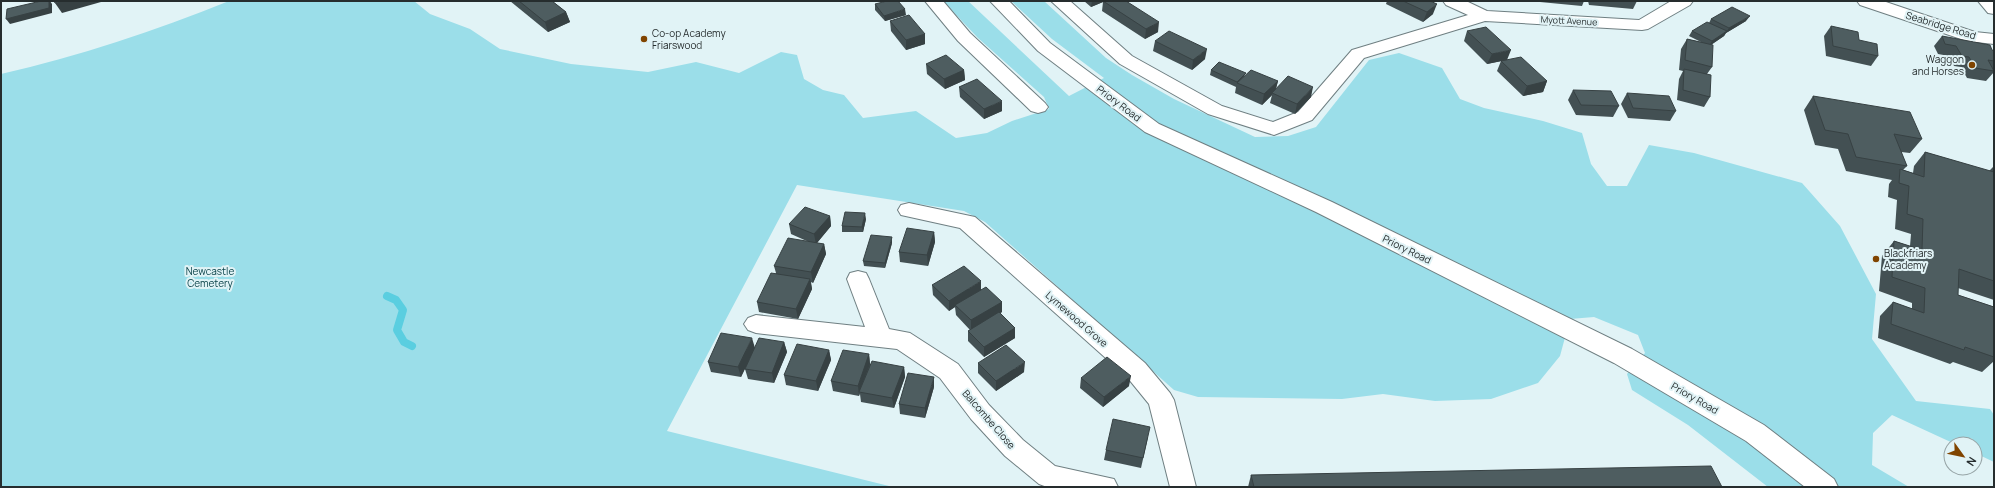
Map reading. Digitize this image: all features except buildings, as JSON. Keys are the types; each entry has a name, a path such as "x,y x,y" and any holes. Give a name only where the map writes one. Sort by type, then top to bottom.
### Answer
{"main road":[{"path":"934,1 964,37 1038,107"},
{"name":"Priory Road","path":"999,1 1044,47 1152,128 1324,207 1623,356 1755,433 1825,487"},
{"path":"1060,1 1126,60 1215,110 1274,129 1305,116 1358,54 1484,16"},
{"name":"Myott Avenue","path":"1452,1 1484,16 1642,25 1684,1"},
{"name":"Seabridge Road","path":"1866,1 1973,37 1994,39"},
{"path":"1987,1 1994,9"},
{"name":"Lymewood Grove","path":"908,210 967,222 1136,370 1161,400 1182,487"},
{"path":"858,279 881,338"},
{"name":"Balcombe Close","path":"756,324 902,340 949,371 980,412 1014,448 1048,476 1105,487"},
{"path":"1168,487 1182,487"}],"green space":[{"name":"Newcastle Cemetery","path":"229,1 414,1 430,14 470,29 500,49 571,64 648,72 696,62 739,73 781,52 797,55 804,79 823,90 844,95 863,118 916,111 956,138 987,133 1012,121 1049,109 1044,97 978,38 943,1 968,1 1069,96 1104,78 1052,39 1011,1 1044,1 1106,58 1132,75 1174,99 1255,137 1288,136 1316,127 1369,60 1399,53 1442,68 1460,99 1484,108 1543,121 1582,133 1591,164 1607,186 1627,186 1649,145 1694,153 1802,183 1840,226 1876,294 1872,339 1916,401 1990,409 1994,415 1994,462 1983,457 1983,436 1943,436 1943,438 1892,415 1873,433 1872,465 1909,487 1768,487 1688,425 1632,390 1627,374 1645,353 1638,335 1594,317 1570,319 1560,356 1538,383 1491,399 1435,401 1383,394 1342,399 1198,397 1174,390 985,222 964,211 797,185 667,431 893,487 1,487 1,74 88,51 173,23"}],"waterway":[{"path":"387,296 396,300 403,310 397,330 404,342 412,346"}],"place":[{"name":"Co-op Academy Friarswood","path":"644,39"},
{"name":"Waggon and Horses","path":"1972,65"},
{"name":"Blackfriars Academy","path":"1876,259"}]}
